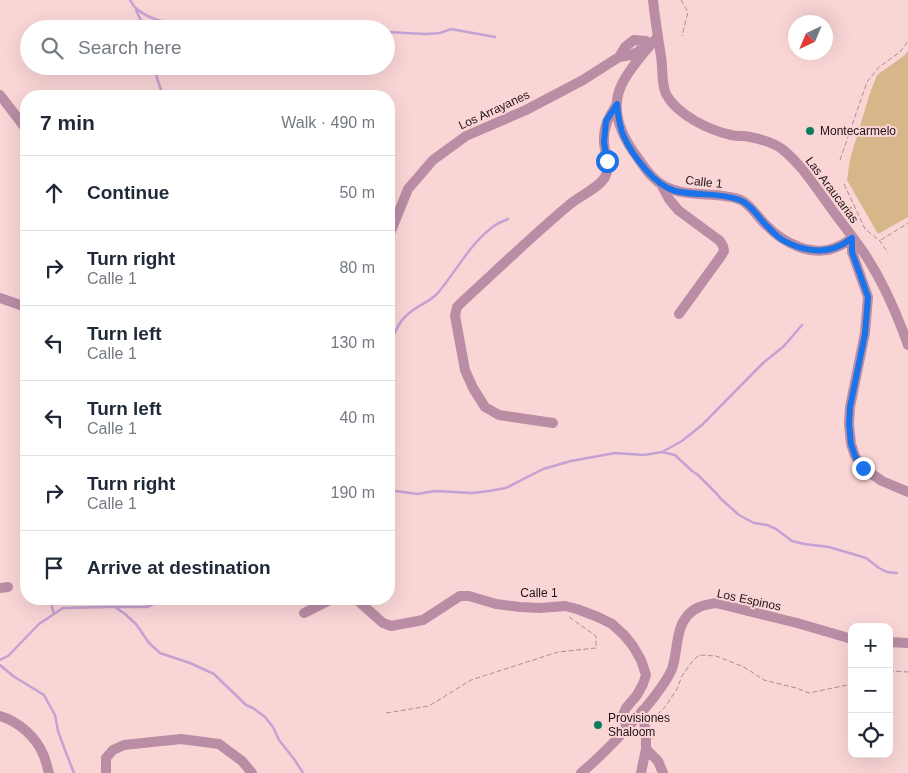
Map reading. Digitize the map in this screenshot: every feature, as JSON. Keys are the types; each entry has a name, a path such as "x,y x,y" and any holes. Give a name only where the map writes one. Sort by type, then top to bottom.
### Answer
{"street":[{"name":"Las Araucarias","path":"653,0 663,66 663,83 666,94 672,103 686,116 718,132 734,136 749,136 770,143 780,147 791,157 805,173 875,271 898,317 908,345"},
{"name":"Los Arrayanes","path":"395,221 408,189 433,160 466,136 526,110 583,80 619,57 631,55 639,51 646,41 658,34"},
{"path":"658,34 630,70 621,86 617,104 618,120 624,137 649,174 662,186 669,200 678,210 720,242 724,251 678,314"},
{"path":"0,95 20,121"},
{"path":"553,424 499,415 485,407 473,388 465,370 455,316 457,307 543,227 572,202 604,179 608,171 604,142 606,121 617,104"},
{"name":"Calle 1","path":"662,186 675,191 741,200 752,208 780,238 793,245 821,251 838,247 852,238"},
{"path":"852,238 852,252 868,297 865,334 850,407 851,444 855,456 863,468 882,481 908,492"},
{"path":"0,298 20,305"},
{"name":"Calle 1","path":"363,605 384,623 391,626 423,620 460,596 469,596 496,604 540,608 565,606 577,608 598,617 612,624 628,640 641,660 646,675 637,695 626,708 623,715 627,729"},
{"name":"Los Espinos","path":"581,773 627,729 664,684 672,669 681,627 693,610 703,605 716,603 848,638"},
{"path":"304,613 320,605"},
{"path":"893,642 908,643"},
{"path":"641,773 646,749 646,733 642,712"},
{"path":"0,716 19,725 31,736 43,753 49,773"},
{"path":"106,773 106,758 113,750 124,745 182,739 219,744 242,761 252,773"},
{"path":"646,749 658,761 662,773"}],"path":[{"path":"681,0 688,12 682,36"},
{"path":"840,160 867,82 879,66 900,52 908,41"},
{"path":"844,184 865,229 880,240 888,253"},
{"path":"880,240 908,223"},
{"path":"386,713 429,706 471,680 558,652 596,648 596,636 568,616"},
{"path":"642,712 652,720 665,707 677,689 682,676 691,663 700,655 716,656 744,667 764,680 809,693 848,685"},
{"path":"893,671 908,672"}],"shaded area":[{"path":"908,51 908,217 878,234 847,180 850,159 877,75"}],"waterway":[{"path":"130,0 145,15 157,20"},
{"path":"136,10 141,20"},
{"path":"395,32 426,34 440,33 451,29 495,37"},
{"path":"156,75 161,90"},
{"path":"395,333 405,317 437,294 470,249 485,233 508,219"},
{"path":"395,491 417,494 435,491 472,493 489,491 506,488 543,469 571,461 615,453 644,455 662,452 682,441 702,425 763,363 784,346 802,325"},
{"path":"662,452 675,455 739,515 754,523 776,529 792,541 829,547 866,558 887,572 897,573"},
{"path":"52,605 54,614"},
{"path":"0,660 8,656 39,624 63,608 147,607 151,605"},
{"path":"115,607 136,624 149,643 160,653 190,663 214,674 246,705 265,717 303,773"},
{"path":"0,665 13,676 44,695 55,715 58,731 74,773"}],"place":[{"name":"Montecarmelo","path":"810,131"},
{"name":"Provisiones Shaloom","path":"598,725"}],"route":[{"path":"607,161 604,142 606,121 617,104 618,120 624,137 649,174 662,186 675,191 741,200 752,208 780,238 793,245 821,251 838,247 852,238 852,252 868,297 865,334 850,407 849,424 851,444 855,456 863,468"}]}
